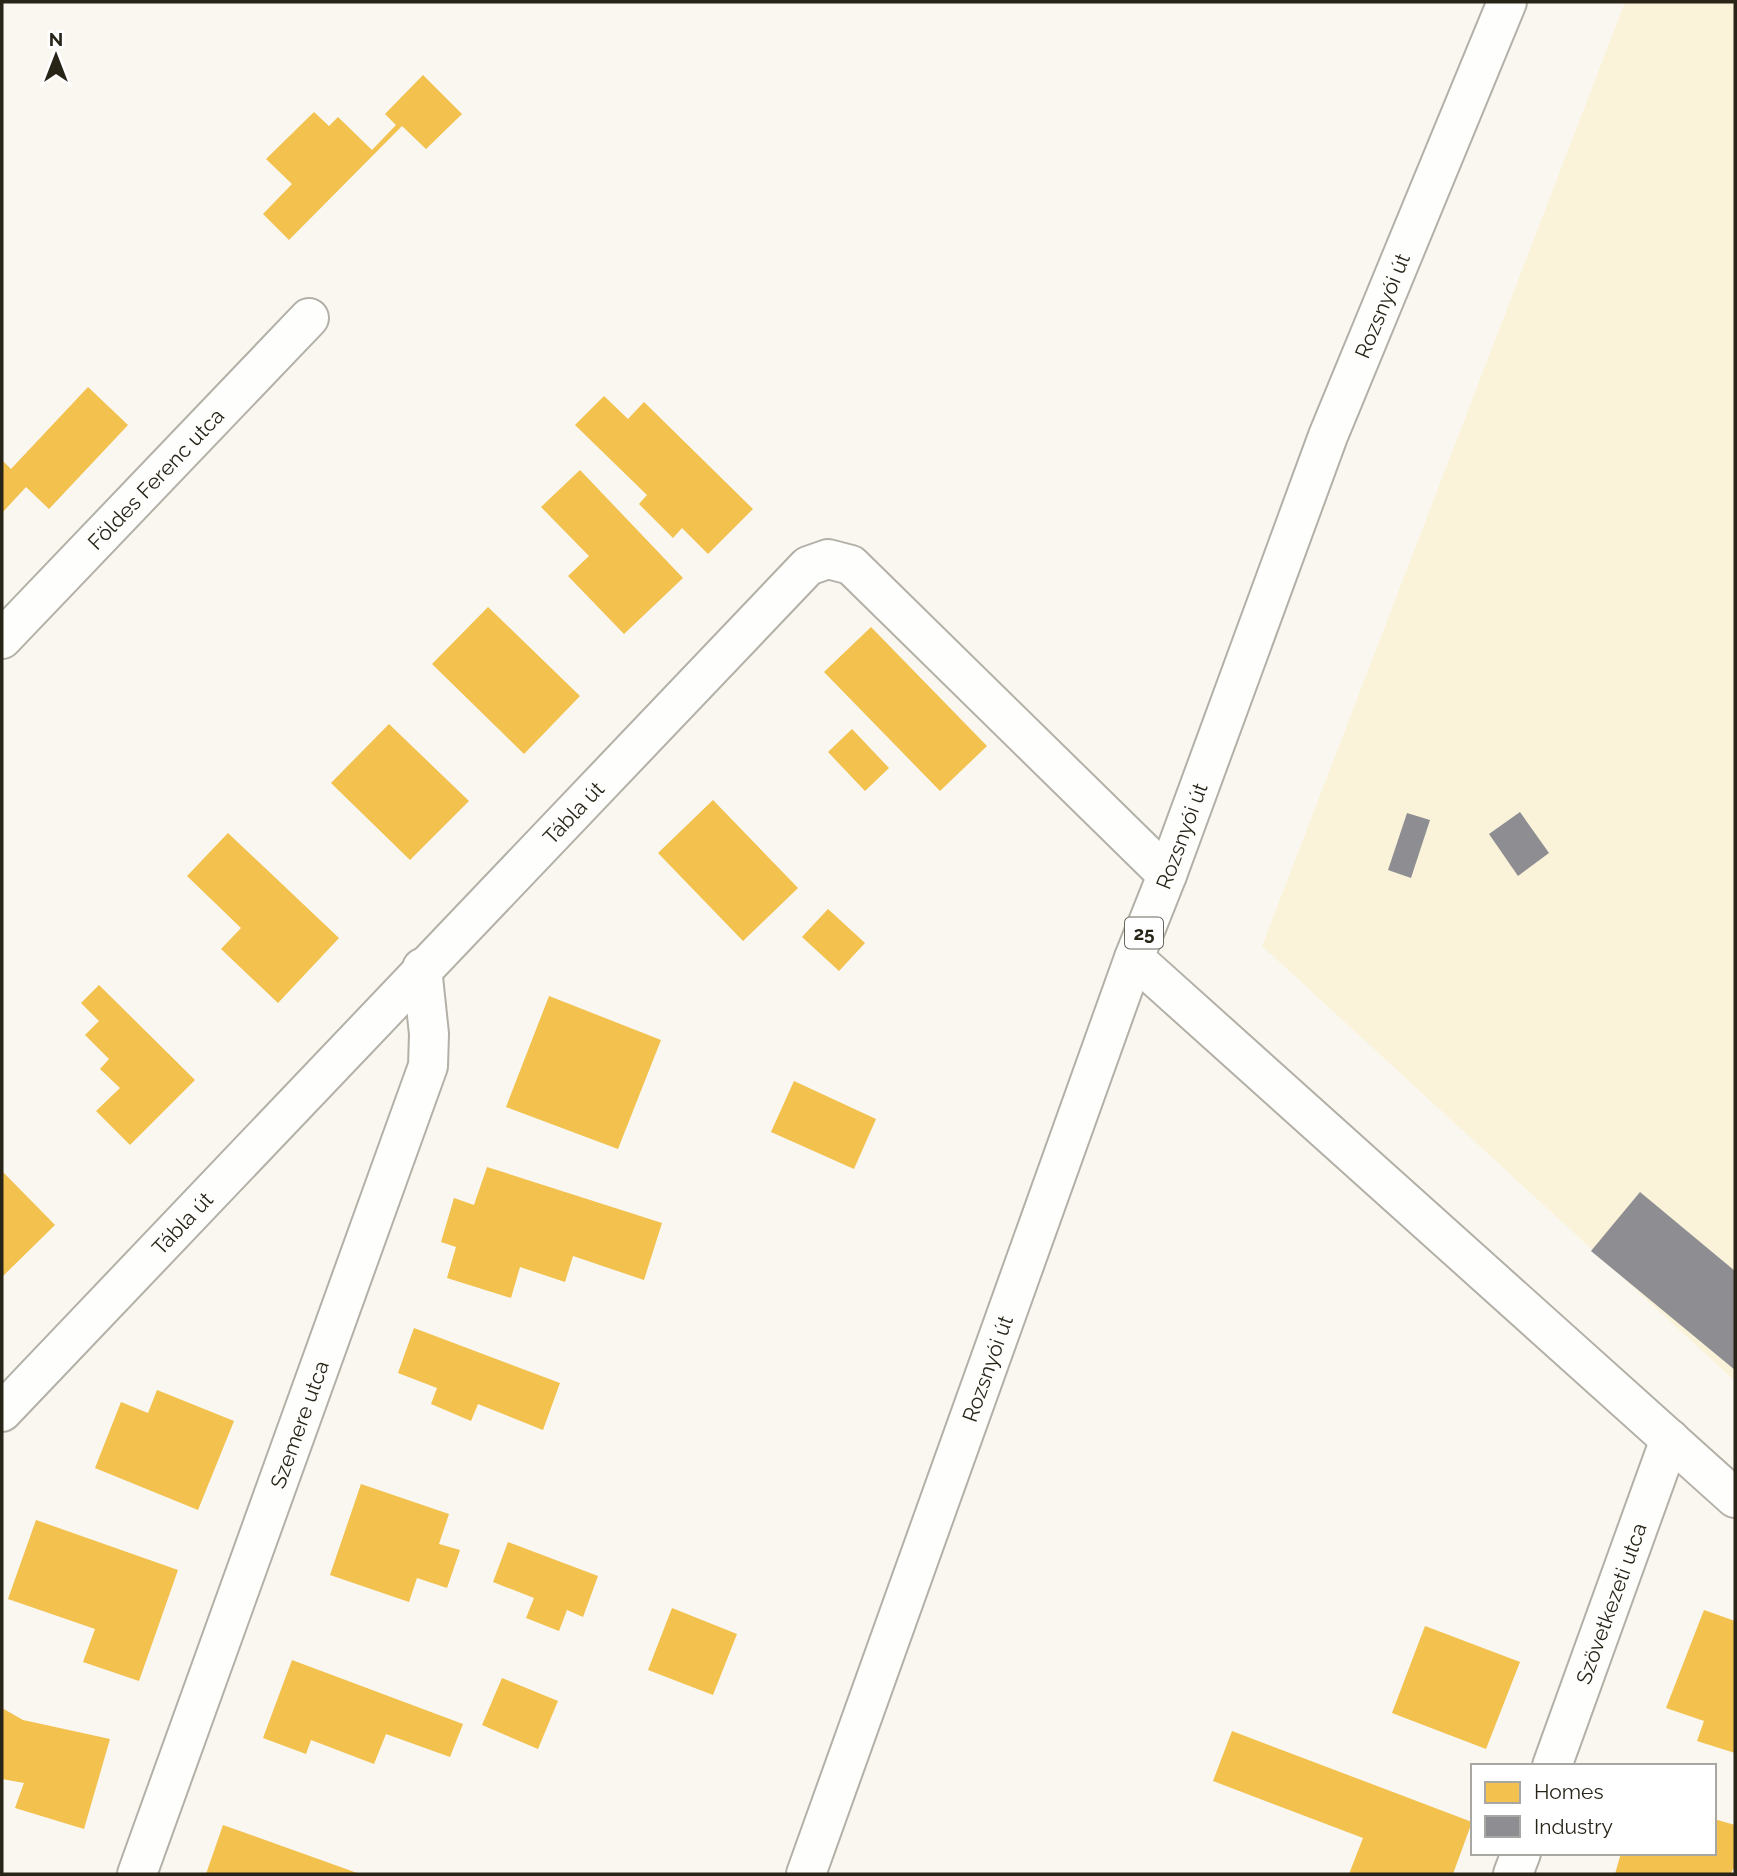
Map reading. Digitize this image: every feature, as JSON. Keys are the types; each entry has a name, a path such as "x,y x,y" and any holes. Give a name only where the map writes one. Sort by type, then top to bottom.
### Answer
{"street":[{"name":"Rozsnyói út","path":"806,1874 1134,958 1328,436 1507,2"},
{"name":"Földes Ferenc utca","path":"2,639 309,318"},
{"name":"Tábla út","path":"2,1412 422,968 808,566 828,559 851,565 1167,874"},
{"path":"1134,958 1735,1498"},
{"name":"Szemere utca","path":"137,1874 428,1066 429,1034 422,968"},
{"name":"Szövetkezeti utca","path":"1553,1764 1670,1439"},
{"path":"1513,1874 1520,1855"}],"shaded area":[{"path":"1625,2 1735,2 1735,1381 1262,946"}],"building: Homes":[{"path":"423,75 462,114 426,149 402,126 289,240 263,214 292,184 266,159 314,112 329,126 338,117 372,150 396,125 385,114"},
{"path":"88,387 128,425 49,509 26,487 2,513 2,460 11,469"},
{"path":"604,396 628,419 644,402 753,509 708,554 682,528 673,538 639,504 647,495 575,425"},
{"path":"580,470 683,578 624,634 568,576 589,556 541,507"},
{"path":"488,607 580,696 524,754 432,664"},
{"path":"871,627 987,746 940,791 824,672"},
{"path":"389,724 469,801 410,860 331,783"},
{"path":"852,729 889,768 865,791 828,752"},
{"path":"713,800 798,888 743,941 658,853"},
{"path":"228,833 339,938 278,1003 221,949 241,928 187,876"},
{"path":"828,909 865,943 839,971 802,937"},
{"path":"99,985 195,1080 130,1145 96,1111 120,1088 100,1069 109,1059 85,1035 99,1021 81,1003"},
{"path":"549,996 661,1040 618,1149 506,1107"},
{"path":"794,1081 876,1119 854,1169 771,1132"},
{"path":"487,1167 662,1223 644,1280 573,1256 565,1282 520,1267 511,1298 447,1278 456,1247 441,1242 454,1198 474,1205"},
{"path":"2,1171 55,1225 2,1277"},
{"path":"414,1328 560,1383 543,1430 478,1404 471,1421 431,1404 437,1388 398,1373"},
{"path":"157,1390 234,1421 198,1510 95,1468 121,1402 148,1413"},
{"path":"361,1484 449,1514 439,1544 460,1550 447,1588 417,1578 409,1602 330,1575"},
{"path":"36,1520 178,1570 139,1681 83,1662 95,1629 8,1599"},
{"path":"508,1542 598,1576 583,1617 567,1610 559,1631 526,1618 534,1598 493,1582"},
{"path":"672,1608 737,1634 713,1695 648,1670"},
{"path":"1704,1610 1735,1621 1735,1753 1697,1741 1704,1721 1666,1708"},
{"path":"1425,1626 1520,1662 1486,1749 1392,1713"},
{"path":"292,1660 463,1724 450,1757 386,1734 374,1764 311,1740 306,1754 263,1738"},
{"path":"502,1678 558,1701 538,1749 482,1725"},
{"path":"2,1708 23,1720 110,1739 84,1829 15,1808 24,1783 2,1779"},
{"path":"1232,1731 1471,1822 1471,1825 1453,1874 1349,1874 1363,1838 1213,1781"},
{"path":"1716,1820 1735,1825 1735,1869 1731,1874 1615,1874 1620,1855 1716,1855"},
{"path":"223,1825 360,1874 206,1874"}],"building: Industry":[{"path":"1520,812 1549,853 1518,876 1489,834"},
{"path":"1407,813 1430,820 1411,878 1388,870"},
{"path":"1640,1192 1735,1271 1735,1370 1591,1251"}]}
